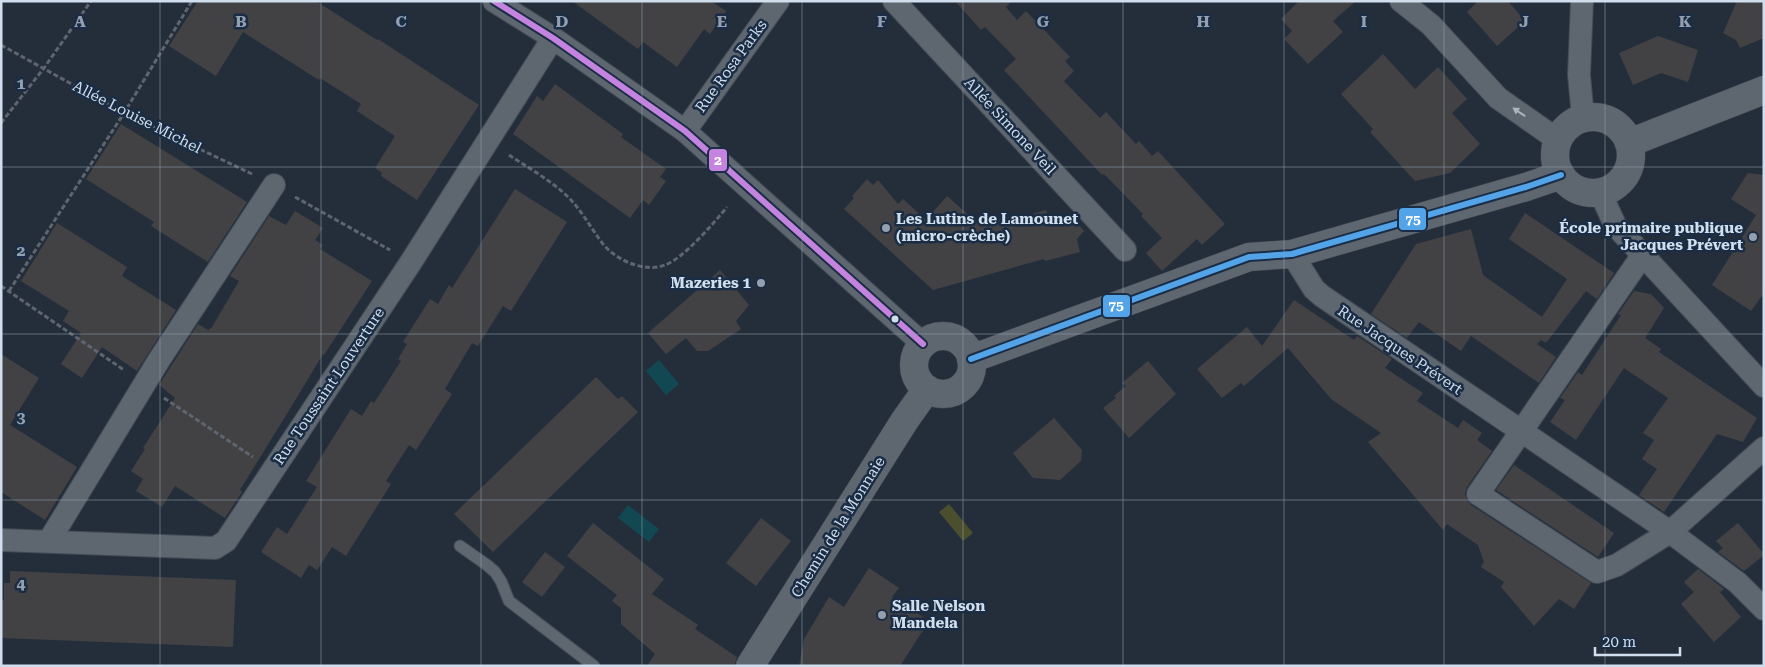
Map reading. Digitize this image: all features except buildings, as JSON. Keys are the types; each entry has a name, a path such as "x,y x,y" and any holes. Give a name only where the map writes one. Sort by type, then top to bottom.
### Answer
{"street":[{"path":"494,1 554,38 684,131 923,344"},
{"name":"Rue Rosa Parks","path":"684,131 778,1"},
{"name":"Allée Simone Veil","path":"894,1 1125,250"},
{"path":"1401,1 1431,25 1498,98 1558,140"},
{"path":"1582,1 1579,75 1583,118"},
{"name":"Rue Toussaint Louverture","path":"1,540 215,548 226,541 411,262 554,38"},
{"path":"1629,143 1764,90"},
{"path":"1595,117 1611,122 1624,133 1629,143 1631,156 1622,180 1612,188 1600,192 1588,192 1568,183 1561,174 1556,158 1558,140 1564,130 1583,118 1595,117"},
{"path":"971,359 1249,258 1292,254 1526,187 1561,174"},
{"path":"49,541 144,384 274,185"},
{"path":"1600,192 1615,225 1764,386"},
{"name":"Rue Jacques Prévert","path":"1292,254 1314,289 1322,296 1670,532 1738,583 1764,609"},
{"path":"1642,256 1478,494 1597,572 1617,565 1670,532 1764,448"},
{"path":"938,336 955,338 968,350 971,359 968,378 963,385 955,391 946,394 928,390 921,384 914,368 917,351 930,339 938,336"},
{"name":"Chemin de la Monnaie","path":"750,666 905,420 928,390"}],"lane":[{"path":"460,546 495,572 509,600 594,666"}],"path":[{"path":"1,123 44,68 91,1"},
{"path":"9,290 124,113 192,1"},
{"name":"Allée Louise Michel","path":"1,45 124,113 274,185 411,262"},
{"path":"506,152 564,193 582,212 611,252 621,259 635,264 650,267 665,265 693,244 727,208"},
{"path":"1,286 273,470"}],"green space":[{"path":"949,504 973,533 963,541 939,512"}],"water":[{"path":"659,360 679,384 666,395 646,371"},
{"path":"628,505 659,529 649,542 618,518"}],"transit line":[{"name":"2","path":"494,1 553,38 685,131 923,344"},
{"name":"75","path":"971,359 1249,257 1292,254 1526,187 1561,175"}],"place":[{"name":"Les Lutins de Lamounet (micro-crèche)","path":"886,228"},
{"name":"École primaire publique Jacques Prévert","path":"1753,237"},
{"name":"Mazeries 1","path":"761,283"},
{"name":"Salle Nelson Mandela","path":"882,615"}]}
